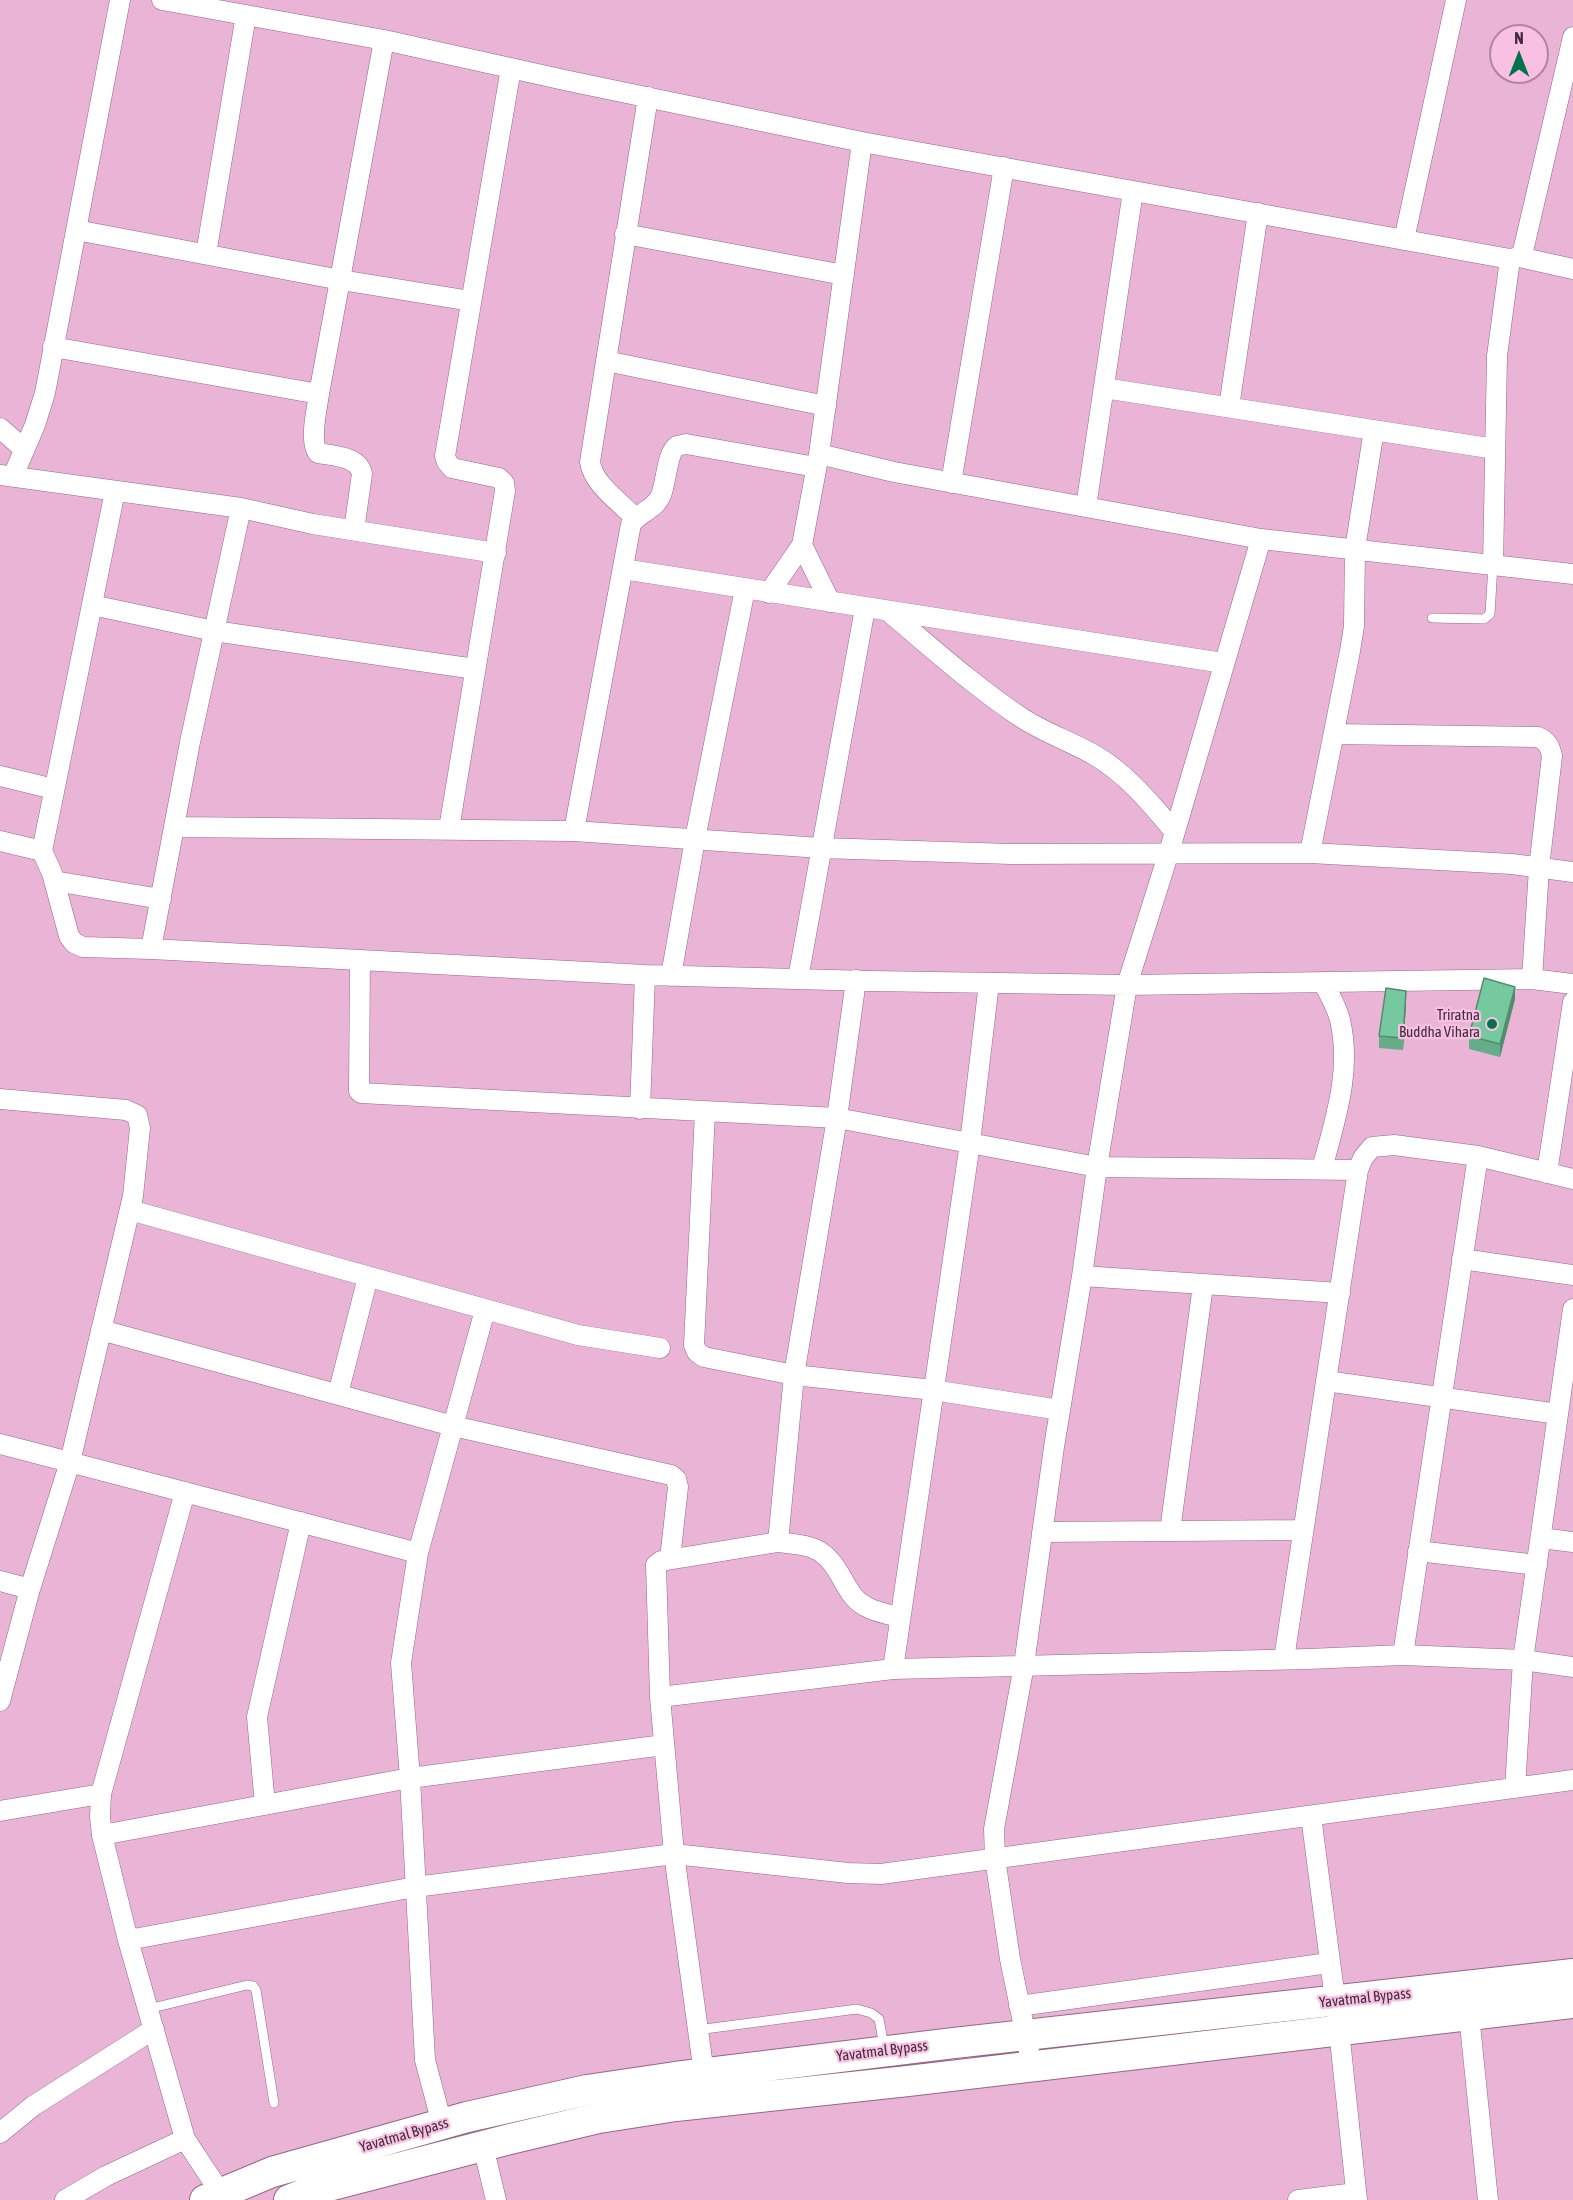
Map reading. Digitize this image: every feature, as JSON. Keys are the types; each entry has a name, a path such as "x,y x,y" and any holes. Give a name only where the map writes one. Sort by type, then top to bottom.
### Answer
{"main road":[{"name":"Yavatmal Bypass","path":"289,2200 317,2189 599,2118 676,2106 1032,2066 1337,2016 1573,1974"},
{"name":"Yavatmal Bypass","path":"213,2196 272,2172 442,2124 587,2090 1025,2035 1337,2016 1469,2015 1573,2002"}],"street":[{"path":"120,0 45,393 35,425 24,449 7,476 241,508 354,530 496,553"},
{"path":"162,0 212,4 246,15 384,40 862,142 1573,269"},
{"path":"1404,240 1456,0"},
{"path":"206,254 246,15"},
{"path":"1493,565 1498,337 1514,258 1523,251 1573,37"},
{"path":"354,530 362,474 361,466 356,462 318,453 314,439 319,394 384,40"},
{"path":"449,830 505,491 504,483 499,478 452,468 445,456 511,68"},
{"path":"635,518 596,479 590,462 648,97"},
{"path":"768,593 801,545 818,461 862,142"},
{"path":"951,483 1004,167"},
{"path":"1086,507 1133,191"},
{"path":"1229,407 1258,213"},
{"path":"76,230 471,301"},
{"path":"626,234 844,274"},
{"path":"53,347 319,394"},
{"path":"606,361 826,406"},
{"path":"1104,388 1495,449"},
{"path":"0,428 24,449"},
{"path":"1310,853 1354,626 1355,549 1374,430"},
{"path":"574,831 631,524 635,518 657,503 662,495 672,453 676,447 686,444 894,472 1261,539 1573,574"},
{"path":"115,490 42,851 54,881 69,936 74,943 83,947 671,976 1127,985 1532,979 1573,984"},
{"path":"151,949 190,742 241,508"},
{"path":"1032,2066 1019,2006 995,1858 994,1829 1024,1665 1060,1410 1127,985 1169,852 1261,539"},
{"path":"801,545 830,602"},
{"path":"623,570 1223,663"},
{"path":"671,976 695,839 745,589"},
{"path":"92,605 214,631 475,669"},
{"path":"798,979 866,608"},
{"path":"889,612 1023,719 1072,743 1119,772 1137,788 1175,832"},
{"path":"1334,734 1538,737 1550,747 1552,756 1539,868 1532,979"},
{"path":"0,776 54,789"},
{"path":"175,827 574,831 821,848 1011,854 1310,853 1512,864 1573,872"},
{"path":"0,841 42,851"},
{"path":"54,881 161,899"},
{"path":"360,960 359,1091 361,1093 837,1118 1097,1167 1358,1170"},
{"path":"640,1109 645,975"},
{"path":"778,1542 794,1375 837,1118 856,980"},
{"path":"1322,1169 1343,1087 1345,1052 1340,1018 1323,982"},
{"path":"893,1669 970,1143 989,983"},
{"path":"1547,1173 1569,1054 1573,1002"},
{"path":"0,1099 126,1110 137,1115 140,1128 133,1196 70,1462 30,1589 0,1701"},
{"path":"705,1112 694,1345 697,1352 704,1357 794,1375 933,1390 1060,1410"},
{"path":"1284,1659 1358,1170 1364,1158 1372,1147 1381,1145 1478,1156 1573,1179"},
{"path":"1403,1655 1478,1156"},
{"path":"130,1210 578,1335 660,1348"},
{"path":"1462,1259 1573,1275"},
{"path":"1082,1276 1340,1293"},
{"path":"338,1394 368,1277"},
{"path":"1170,1531 1203,1285"},
{"path":"1515,1788 1523,1660 1573,1308"},
{"path":"442,2124 425,2060 410,1778 400,1663 418,1553 485,1310"},
{"path":"101,1330 453,1426 671,1475 676,1479 678,1486 670,1559"},
{"path":"1326,1381 1558,1414"},
{"path":"0,1444 418,1553"},
{"path":"185,1491 101,1794 100,1817 102,1835 128,1940 185,2139 213,2196"},
{"path":"265,1805 257,1717 301,1522"},
{"path":"1042,1532 1303,1530"},
{"path":"1540,1538 1573,1542"},
{"path":"704,2074 674,1854 660,1697 656,1565 670,1559 778,1542 816,1549 827,1557 862,1604 873,1610 900,1617"},
{"path":"1418,1551 1537,1565"},
{"path":"0,1581 30,1589"},
{"path":"660,1697 893,1669 1403,1655 1523,1660 1573,1667"},
{"path":"102,1835 410,1778 664,1745"},
{"path":"128,1940 415,1887 674,1854 848,1873 881,1874 1573,1780"},
{"path":"0,1811 101,1794"},
{"path":"1298,2200 1357,2197 1337,2016 1311,1816"},
{"path":"1019,2006 1329,1963"},
{"path":"1469,2015 1488,2200"},
{"path":"0,2133 33,2106 154,2029"},
{"path":"65,2200 106,2176 185,2139"},
{"path":"483,2146 496,2200"}],"lane":[{"path":"1432,618 1484,619 1488,617 1493,565"},
{"path":"148,2009 247,1985 253,1986 256,1990 274,2103"},
{"path":"697,2030 857,2009 871,2013 879,2019 885,2051"}],"building":[{"name":"Triratna Buddha Vihara","path":"1484,978 1515,987 1500,1044 1469,1036"},
{"path":"1386,988 1406,991 1403,1038 1379,1036"}],"place":[{"name":"Triratna Buddha Vihara","path":"1492,1024"}]}
